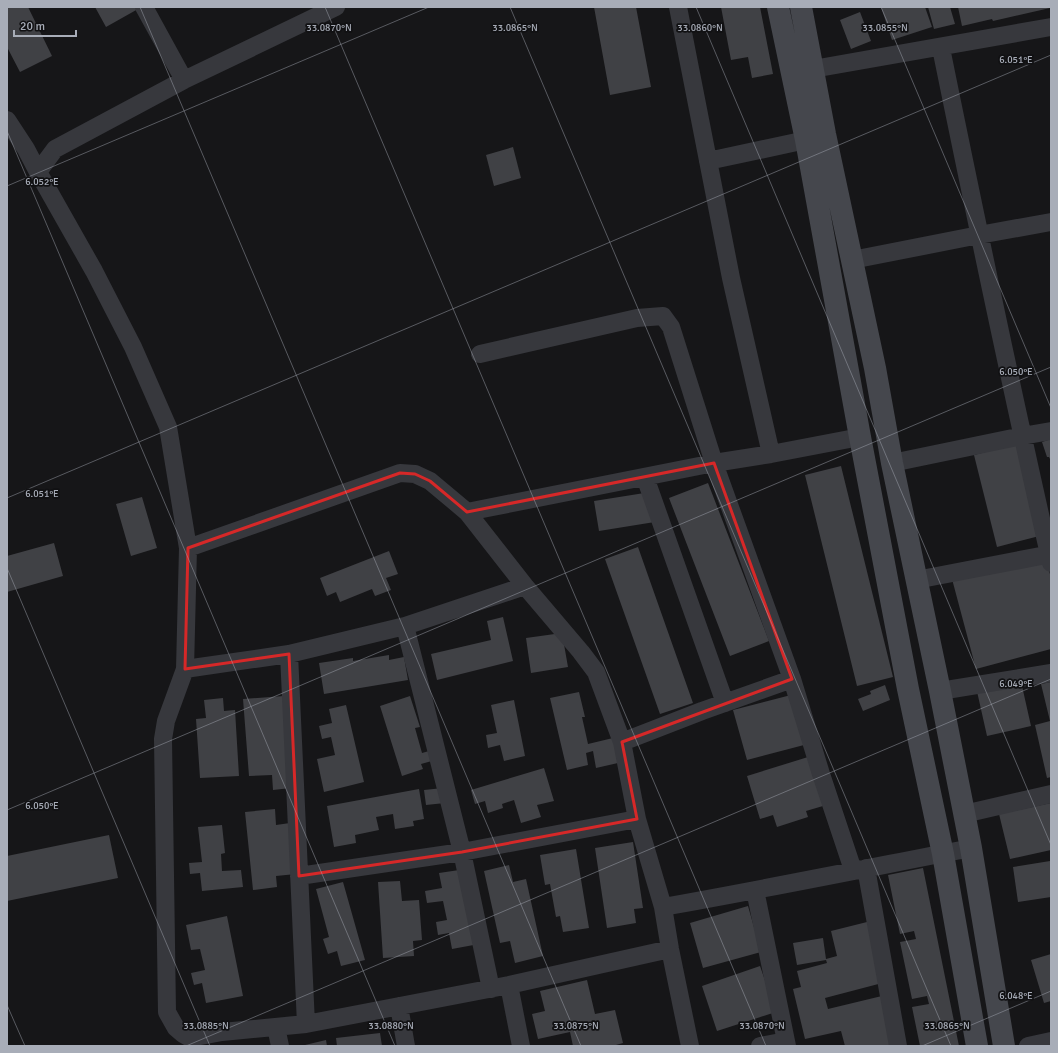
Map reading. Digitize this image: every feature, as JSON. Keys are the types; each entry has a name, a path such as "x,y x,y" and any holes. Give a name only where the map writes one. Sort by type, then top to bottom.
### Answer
{"main road":[{"path":"778,7 806,140 908,689 943,854 977,1046"},
{"path":"800,7 825,134 875,368 892,463 971,848 1004,1046"}],"street":[{"path":"144,7 184,80"},
{"path":"38,172 55,149 184,80 336,7"},
{"path":"678,7 731,278 771,454"},
{"path":"813,69 941,48 1051,27"},
{"path":"916,580 1050,557 1022,436 941,48"},
{"path":"7,120 26,149 94,271 133,347 168,427 188,548 185,669 166,721 163,739 167,1012 176,1028 182,1034 190,1038 222,1032 306,1024 509,985 670,949"},
{"path":"708,161 806,140"},
{"path":"26,149 55,149"},
{"path":"852,260 1051,222"},
{"path":"480,354 637,318 663,316 671,327 714,463 792,679 821,774 860,869 898,1046"},
{"path":"892,463 1051,431"},
{"path":"467,512 714,463 860,437"},
{"path":"188,548 400,473 415,474 430,481 467,512 525,586 596,672 622,742 637,819 662,907 690,1046"},
{"path":"645,477 725,703"},
{"path":"185,669 289,654 405,626 525,586"},
{"path":"405,626 462,852 491,988"},
{"path":"289,654 306,1024"},
{"path":"940,691 1051,673"},
{"path":"622,742 792,679"},
{"path":"964,814 1051,794"},
{"path":"299,876 462,852 637,819"},
{"path":"662,907 971,848"},
{"path":"755,890 786,1043 760,1046"},
{"path":"509,985 521,1046"},
{"path":"399,1006 406,1046"},
{"path":"276,1027 280,1046"},
{"path":"1028,1046 1051,1041"}],"highlighted area":[{"path":"714,463 792,679 622,742 637,819 462,852 299,876 289,654 185,669 188,548 400,473 415,474 430,481 467,512"}],"building":[{"path":"7,7 28,7 52,56 20,72 7,47"},
{"path":"95,7 137,7 138,9 106,27"},
{"path":"594,7 636,7 651,87 610,95"},
{"path":"721,7 760,7 773,74 752,78 748,57 731,60"},
{"path":"881,7 925,7 932,27 892,40"},
{"path":"928,7 950,7 955,24 934,29"},
{"path":"958,7 1050,8 993,21 992,19 962,26"},
{"path":"860,12 871,41 851,49 840,20"},
{"path":"513,147 521,178 494,186 486,155"},
{"path":"1051,439 1051,461 1049,457 1047,457 1042,442"},
{"path":"1024,442 1051,533 997,547 974,455"},
{"path":"841,466 893,677 857,686 805,475"},
{"path":"708,483 769,641 730,656 669,498"},
{"path":"657,491 661,521 599,531 594,501"},
{"path":"142,497 157,548 131,556 116,504"},
{"path":"54,543 63,576 7,592 7,556"},
{"path":"638,547 693,703 660,714 605,559"},
{"path":"389,551 398,574 386,578 391,590 375,596 372,589 340,602 336,592 327,596 320,578"},
{"path":"1045,555 1051,578 1051,649 976,669 952,579"},
{"path":"503,617 513,661 437,680 431,654 491,640 487,621"},
{"path":"562,633 568,667 531,673 526,638"},
{"path":"389,655 389,660 404,657 408,680 324,694 319,663 353,658 353,661"},
{"path":"1020,677 1031,726 987,736 976,687"},
{"path":"1051,682 1051,777 1047,778 1035,725 1050,721 1041,684"},
{"path":"885,685 890,700 863,711 858,699 871,694 870,691"},
{"path":"579,692 585,717 582,717 588,744 613,738 618,763 596,768 593,751 586,753 588,765 567,770 550,698"},
{"path":"791,695 804,745 747,760 733,710"},
{"path":"284,696 291,788 273,790 272,775 249,776 243,699"},
{"path":"410,696 420,727 415,728 422,753 436,749 439,759 421,764 423,769 402,776 380,706"},
{"path":"223,698 224,711 235,710 239,776 200,778 196,719 206,718 204,700"},
{"path":"514,700 525,756 504,761 500,745 488,748 486,735 497,733 491,705"},
{"path":"346,705 364,782 324,792 317,759 335,755 331,737 322,739 319,726 332,723 329,709"},
{"path":"808,757 823,806 806,811 808,817 777,827 773,815 760,819 747,776"},
{"path":"544,768 554,801 537,805 541,817 521,823 514,800 502,804 503,808 488,813 485,801 475,804 471,790"},
{"path":"443,788 445,803 426,805 424,790"},
{"path":"419,789 424,819 413,821 414,826 395,829 393,814 376,817 379,830 355,835 356,843 334,847 327,806"},
{"path":"1051,803 1051,850 1010,859 999,814"},
{"path":"275,809 276,825 290,823 296,874 276,876 277,887 253,890 245,812"},
{"path":"222,825 225,853 221,854 222,871 241,870 243,887 202,891 200,873 190,874 189,863 202,862 198,827"},
{"path":"109,835 118,878 7,901 7,856"},
{"path":"633,842 643,908 634,909 636,923 607,928 595,848"},
{"path":"576,849 589,928 563,932 560,916 556,917 550,884 545,885 540,855"},
{"path":"1050,861 1051,897 1018,902 1013,867"},
{"path":"509,865 513,882 526,879 543,956 515,963 510,941 500,943 484,871"},
{"path":"923,868 959,1046 920,1046 912,1007 929,1004 927,996 912,999 900,942 916,939 914,931 900,934 888,875"},
{"path":"466,869 479,944 452,949 449,933 438,935 436,922 447,920 443,901 427,903 425,891 442,888 439,873"},
{"path":"400,881 402,901 419,900 422,940 413,941 414,956 383,958 378,882"},
{"path":"343,882 365,960 341,966 337,951 328,954 323,939 329,937 316,889"},
{"path":"748,906 761,952 703,968 690,923"},
{"path":"227,916 243,996 206,1003 202,983 194,985 191,973 205,970 200,949 191,950 186,925"},
{"path":"871,921 886,982 825,998 828,1009 886,995 899,1046 845,1046 841,1031 805,1039 793,989 801,987 797,971 827,963 826,960 797,965 793,943 823,938 826,959 837,956 831,931"},
{"path":"1051,954 1051,1001 1044,1003 1031,960"},
{"path":"760,966 776,1012 717,1031 702,986"},
{"path":"587,980 595,1014 615,1010 623,1043 616,1046 573,1046 570,1032 538,1039 532,1014 545,1011 540,991"},
{"path":"380,1033 382,1046 337,1046 336,1038"},
{"path":"326,1040 327,1046 305,1046 305,1045"}]}
